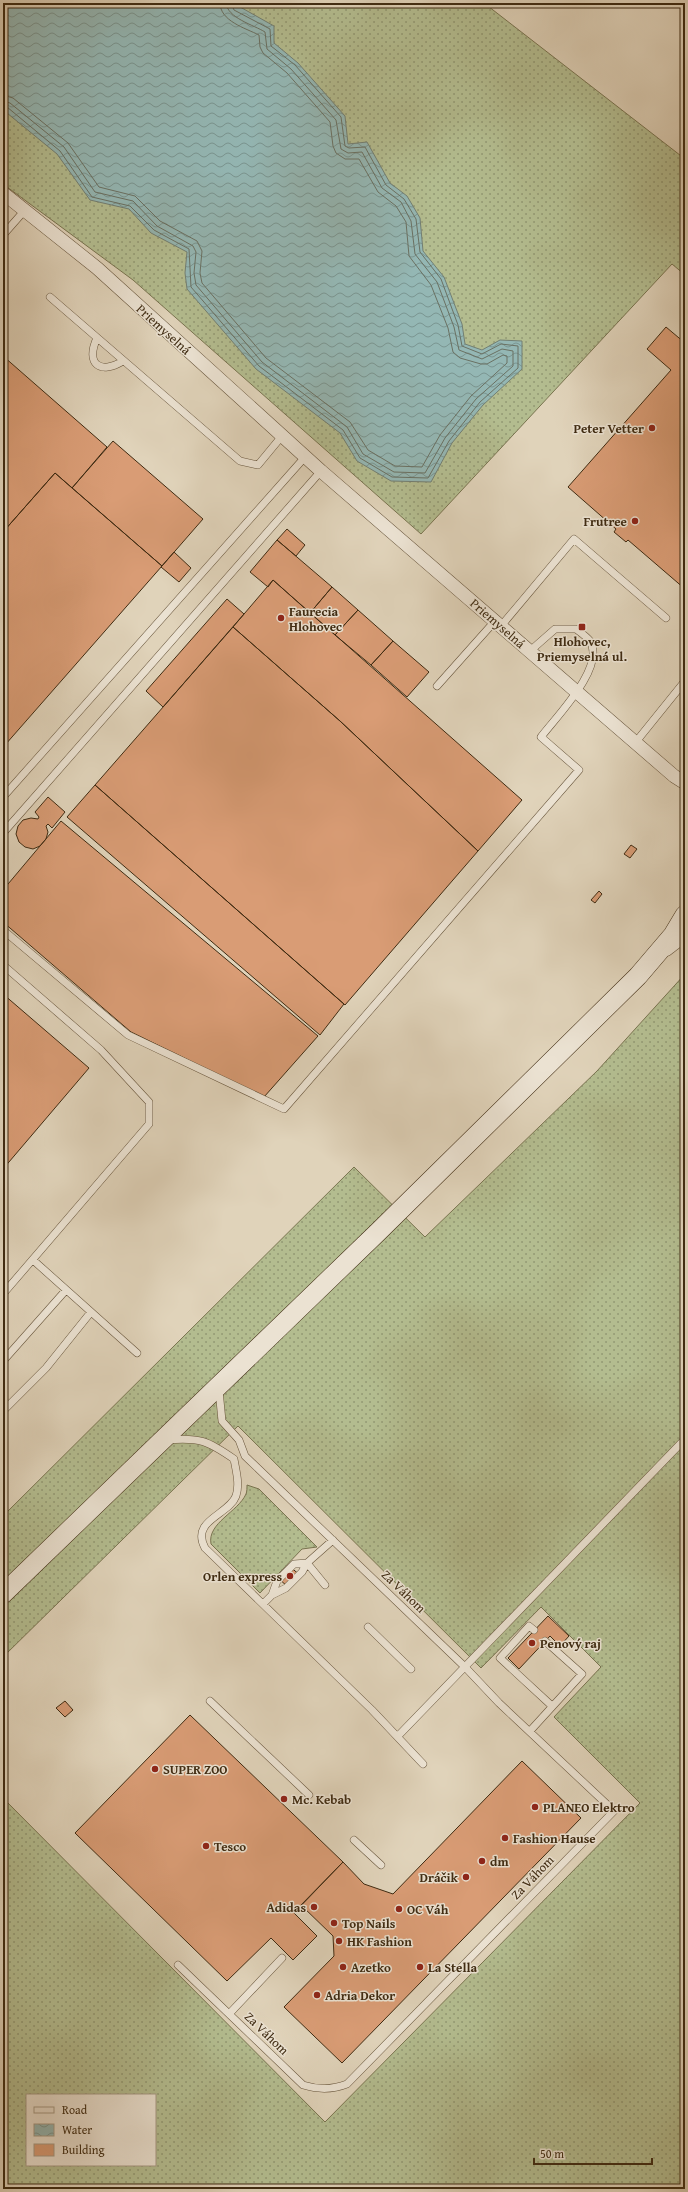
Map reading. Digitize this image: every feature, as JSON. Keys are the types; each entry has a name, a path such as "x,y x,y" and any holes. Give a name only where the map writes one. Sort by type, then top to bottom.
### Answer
{"main road":[{"path":"3,1594 383,1226 638,976 681,933 685,915"}],"street":[{"name":"Priemyselná","path":"3,193 97,268 305,457 530,650 635,743 680,780 685,792"}],"lane":[{"path":"3,235 25,210"},
{"path":"50,297 240,461 258,465 282,436"},
{"path":"97,338 92,348 92,357 96,364 101,367 110,367 123,360"},
{"path":"3,797 305,457"},
{"path":"3,833 321,471"},
{"path":"438,686 498,623 574,539 666,618"},
{"path":"3,930 128,1035 284,1109 580,770 541,737 577,692 594,658 590,641 576,629 555,629 530,650"},
{"path":"635,743 685,681"},
{"path":"3,965 101,1050 149,1102 149,1124 3,1294"},
{"path":"33,1260 137,1354"},
{"path":"3,1361 66,1290"},
{"path":"3,1411 46,1368 91,1312"},
{"path":"219,1384 222,1421 239,1440 245,1456 234,1459"},
{"path":"161,1441 186,1438 212,1443 234,1459 238,1483 236,1497 202,1530 200,1539 205,1548 398,1736 424,1764"},
{"path":"398,1736 685,1439"},
{"name":"Za Váhom","path":"178,1965 303,2085 315,2089 328,2090 347,2084 614,1811 245,1456"},
{"path":"263,1604 272,1595 286,1588 302,1572 307,1563 333,1540"},
{"path":"307,1563 325,1585"},
{"path":"272,1595 277,1581 294,1564 307,1563"},
{"path":"534,1630 530,1626 500,1658 552,1706"},
{"path":"368,1627 411,1669"},
{"path":"530,1731 582,1674 545,1641"},
{"path":"210,1701 309,1795"},
{"path":"354,1840 381,1865"},
{"path":"229,2014 282,1958"}],"green space":[{"path":"3,3 484,3 685,159 685,275 672,264 421,534 133,280 3,184"},
{"path":"685,974 685,2189 3,2189 3,1798 325,2122 640,1803 554,1717 601,1667 541,1607 481,1668 238,1426 3,1657 3,1516 354,1167 425,1237 597,1071"},
{"path":"247,1485 259,1489 317,1547 302,1549 260,1593 211,1544 211,1537 214,1530 242,1500 246,1493"}],"water":[{"path":"3,3 233,3 274,26 274,43 298,63 345,116 348,144 367,142 390,183 407,196 420,218 423,251 444,277 462,324 465,344 482,350 500,340 522,341 522,369 483,405 452,443 431,482 391,481 357,461 340,433 256,369 187,289 185,273 187,252 151,233 129,209 90,200 57,154 7,113 3,108"}],"building":[{"name":"Peter Vetter","path":"666,327 685,343 685,589 628,540 626,542 614,532 616,529 568,487 671,370 647,349"},
{"path":"3,356 107,447 72,488 55,473 3,532"},
{"path":"113,441 203,519 162,566 72,488"},
{"path":"55,473 162,566 5,745 3,743 3,532"},
{"path":"287,529 305,545 296,556 277,540"},
{"path":"277,540 332,587 310,613 273,580 268,587 250,572"},
{"path":"174,552 191,568 179,582 161,567"},
{"path":"273,580 522,800 478,851 340,721 233,627"},
{"path":"332,587 358,610 335,635 310,613"},
{"path":"227,599 244,614 163,707 146,691"},
{"path":"358,610 393,641 371,665 335,635"},
{"path":"233,627 340,721 478,851 345,1005 95,785"},
{"path":"393,641 429,672 407,697 371,665"},
{"path":"95,785 344,1004 320,1035 67,817"},
{"path":"48,797 65,812 52,828 48,824 46,826 48,832 46,839 40,846 33,849 25,847 19,842 16,834 18,826 23,820 31,818 38,819 39,817 35,812"},
{"path":"61,821 318,1036 264,1097 131,1032 3,922 3,890"},
{"path":"631,845 637,849 630,858 624,854"},
{"path":"599,891 602,894 595,903 591,900"},
{"path":"3,994 89,1068 3,1169"},
{"path":"288,1565 301,1576 289,1588 277,1577"},
{"name":"Penový raj","path":"548,1616 569,1636 560,1646 550,1636 519,1669 508,1658"},
{"path":"65,1701 73,1710 65,1717 56,1708"},
{"name":"Tesco","path":"190,1715 343,1862 294,1913 317,1936 293,1960 271,1938 227,1981 75,1833"},
{"name":"OC Váh","path":"522,1761 581,1818 342,2063 284,2007 334,1956 333,1936 301,1905 343,1862 364,1884 393,1894"}],"place":[{"name":"Peter Vetter","path":"652,428"},
{"name":"Frutree","path":"635,521"},
{"name":"Faurecia Hlohovec","path":"281,618"},
{"name":"Hlohovec, Priemyselná ul.","path":"582,627"},
{"name":"Orlen express","path":"290,1576"},
{"name":"Penový raj","path":"532,1643"},
{"name":"SUPER ZOO","path":"155,1769"},
{"name":"Mc. Kebab","path":"284,1799"},
{"name":"PLANEO Elektro","path":"535,1807"},
{"name":"Fashion Hause","path":"505,1838"},
{"name":"Tesco","path":"206,1846"},
{"name":"dm","path":"482,1861"},
{"name":"Dráčik","path":"466,1877"},
{"name":"Adidas","path":"314,1907"},
{"name":"OC Váh","path":"399,1909"},
{"name":"Top Nails","path":"334,1923"},
{"name":"HK Fashion","path":"339,1941"},
{"name":"Azetko","path":"343,1967"},
{"name":"La Stella","path":"420,1967"},
{"name":"Adria Dekor","path":"317,1995"}]}
